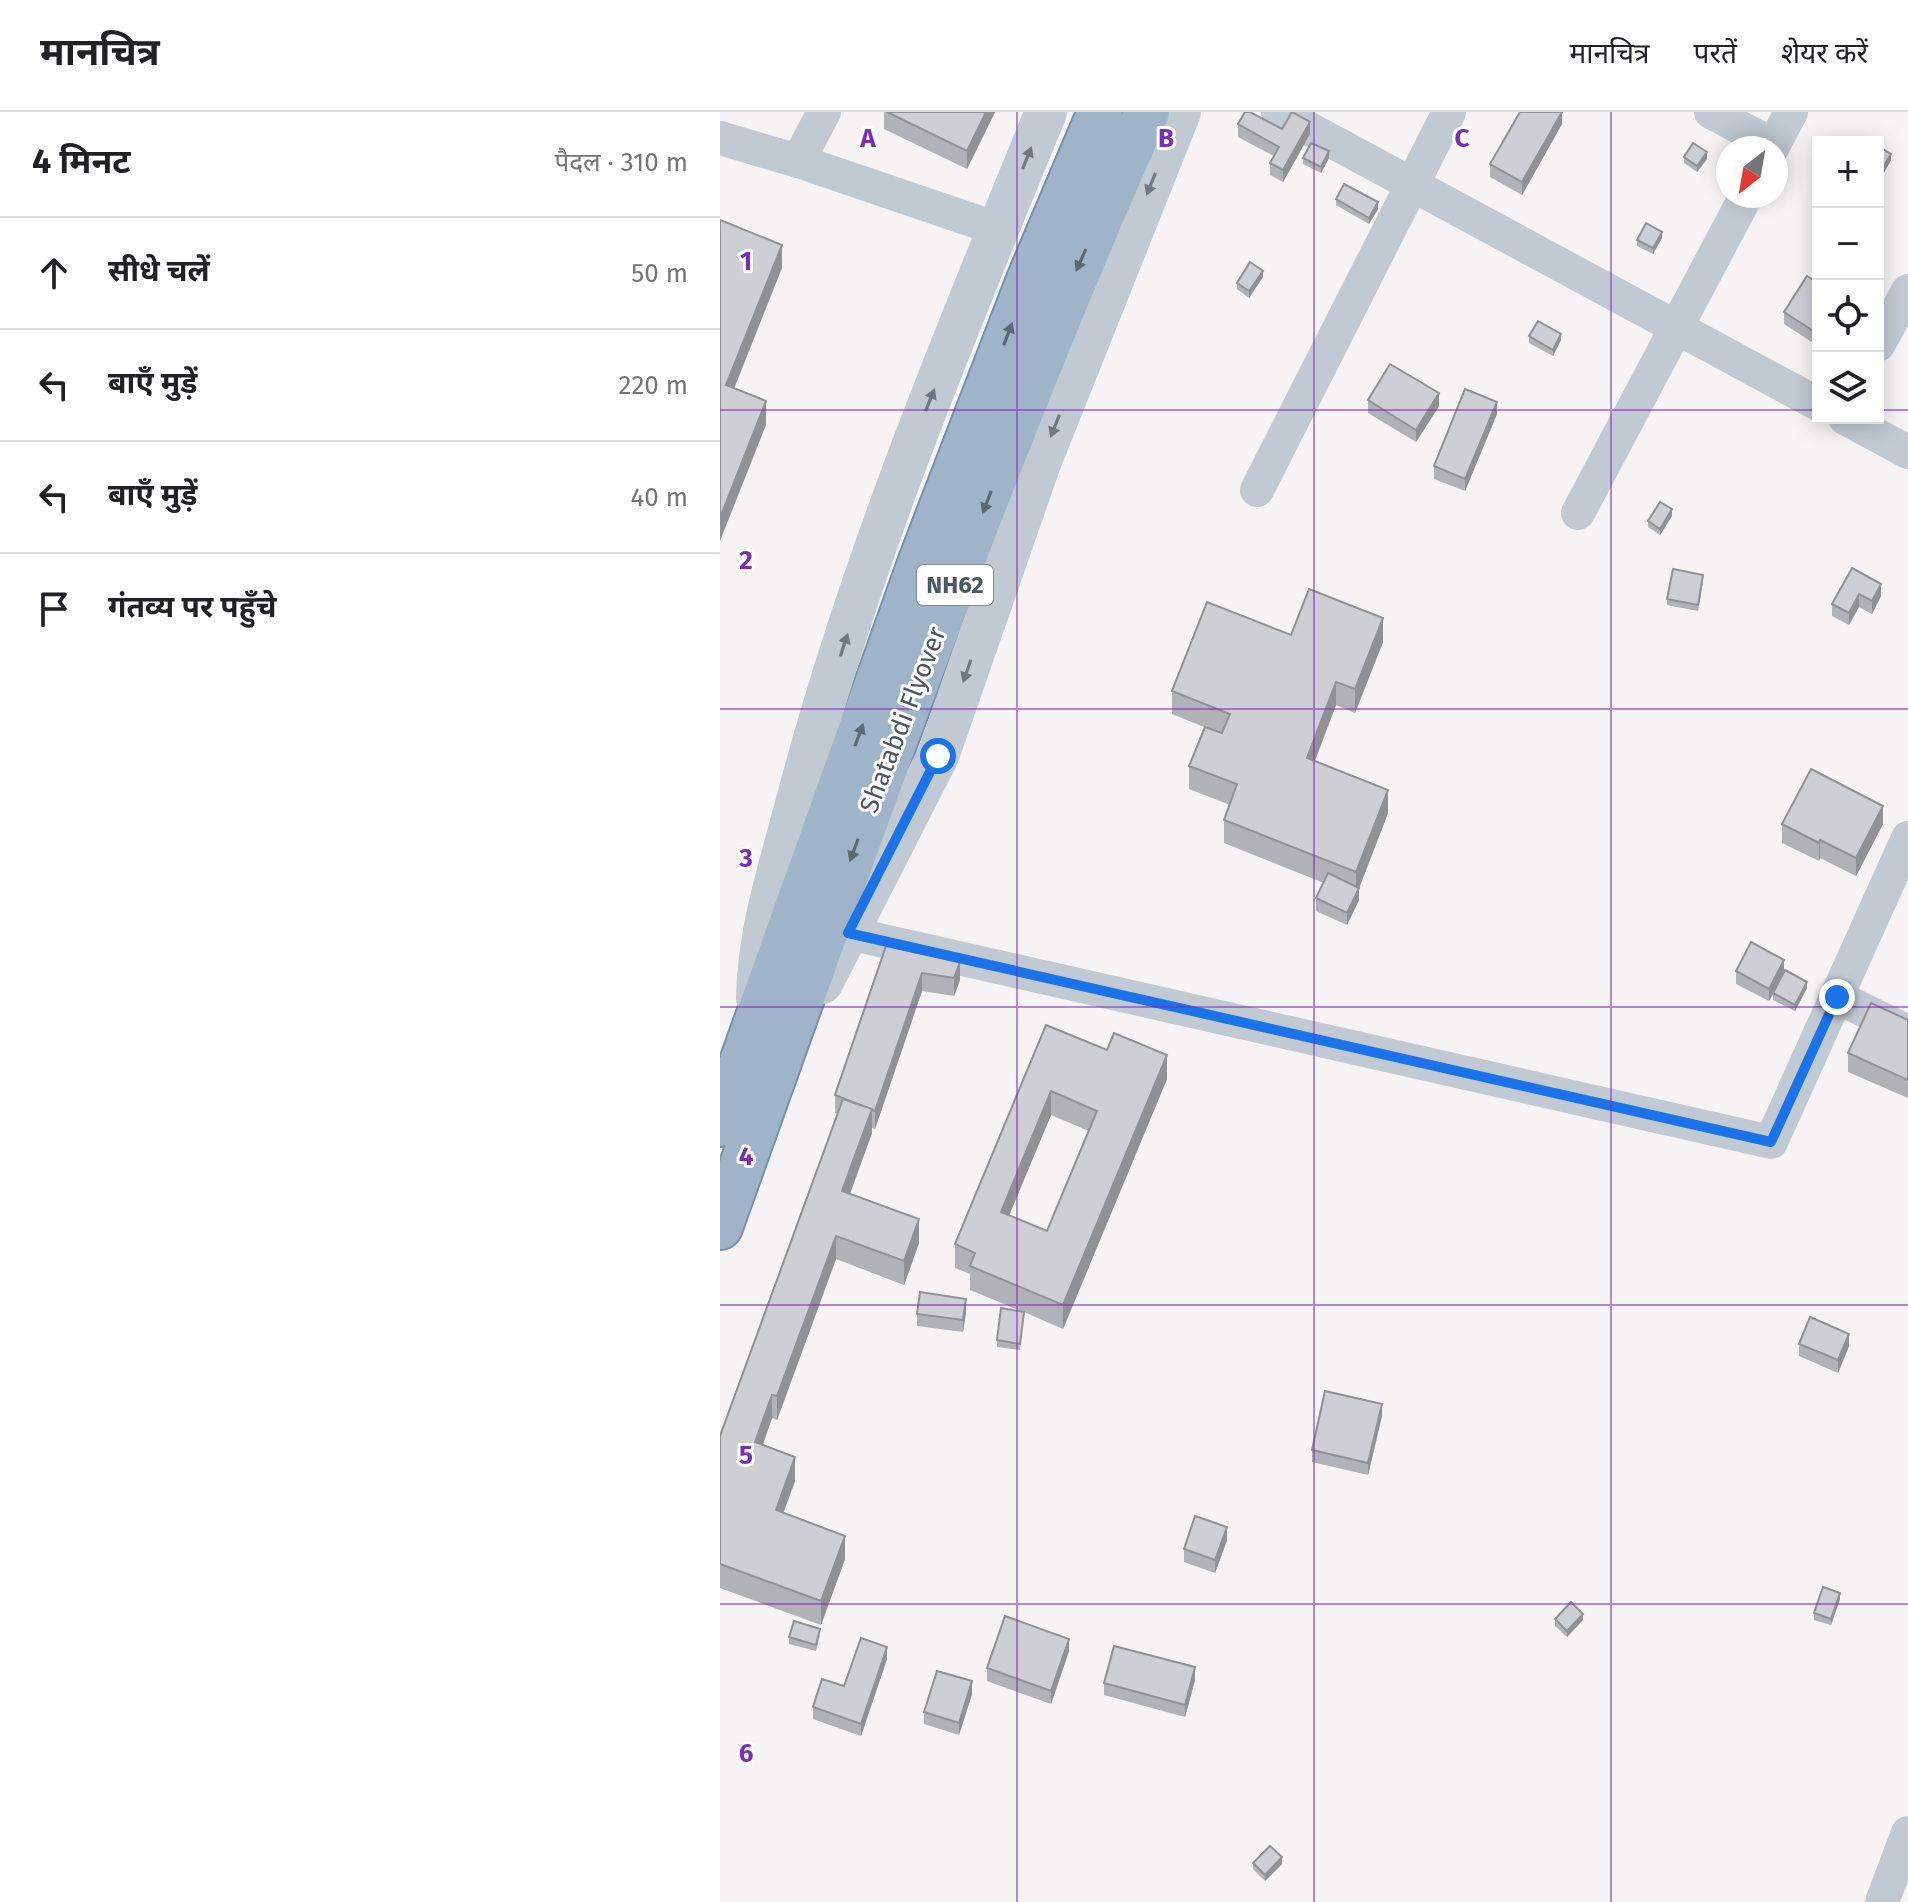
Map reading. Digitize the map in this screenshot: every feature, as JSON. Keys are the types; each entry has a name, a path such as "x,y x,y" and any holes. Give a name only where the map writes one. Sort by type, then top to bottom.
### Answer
{"highway":[{"name":"Shatabdi Flyover","path":"751,1041 921,561 1029,280 1100,112"},
{"name":"Shatabdi Flyover","path":"751,1041 870,805 1071,283 1147,112"},
{"name":"NH62","path":"720,1124 751,1041"},
{"name":"NH62","path":"720,1227 751,1041"}],"street":[{"path":"798,161 824,112"},
{"path":"751,1041 764,930 811,748 889,503 1046,112"},
{"path":"751,1041 848,933 938,756 1040,463 1180,112"},
{"path":"1278,112 1812,401"},
{"path":"1257,490 1449,112"},
{"path":"1711,112 1754,136"},
{"path":"1779,136 1791,112"},
{"path":"720,138 798,161 998,229"},
{"path":"1578,513 1740,208"},
{"path":"1884,334 1908,291"},
{"path":"1856,424 1908,452"},
{"path":"848,933 1771,1142 1837,997 1900,832"},
{"path":"1837,997 1908,1032"},
{"path":"1882,1902 1907,1841"}],"building":[{"path":"887,112 986,112 967,151"},
{"path":"1245,112 1282,129 1292,112 1310,122 1283,170 1270,163 1279,147 1238,124"},
{"path":"1520,112 1562,112 1522,182 1490,164"},
{"path":"1311,143 1329,151 1321,167 1303,158"},
{"path":"1693,143 1707,152 1697,166 1684,157"},
{"path":"1884,150 1891,154 1884,166"},
{"path":"1344,184 1378,202 1369,218 1336,199"},
{"path":"720,220 782,245 726,385 766,401 720,518"},
{"path":"1646,223 1662,232 1653,248 1637,240"},
{"path":"1250,262 1263,271 1249,291 1237,283"},
{"path":"1807,276 1812,279 1812,330 1784,312"},
{"path":"1538,321 1561,334 1553,350 1529,336"},
{"path":"1390,364 1439,393 1416,430 1368,400"},
{"path":"1465,389 1497,402 1465,479 1434,466"},
{"path":"1660,502 1672,509 1660,529 1648,521"},
{"path":"1852,568 1881,584 1872,601 1859,594 1849,613 1832,604"},
{"path":"1673,569 1703,575 1698,605 1667,599"},
{"path":"1309,589 1383,618 1355,689 1336,682 1307,758 1388,790 1356,872 1224,820 1237,784 1189,766 1205,727 1222,733 1230,714 1172,691 1207,602 1291,635"},
{"path":"1811,769 1883,806 1856,858 1782,824"},
{"path":"1328,873 1359,888 1347,913 1316,898"},
{"path":"1751,942 1784,960 1769,989 1736,971"},
{"path":"886,946 960,962 954,978 922,973 875,1111 835,1095"},
{"path":"1785,970 1807,982 1795,1005 1773,993"},
{"path":"1871,1003 1908,1020 1908,1080 1848,1053"},
{"path":"1046,1025 1107,1050 1114,1033 1167,1055 1063,1305 970,1266 975,1253 955,1244","holes":["1051,1091 1097,1111 1047,1231 1001,1212"]},
{"path":"843,1099 872,1109 842,1191 919,1219 904,1261 836,1236 777,1396 772,1395 755,1442 795,1457 776,1510 845,1536 821,1601 720,1564 720,1436"},
{"path":"920,1292 966,1299 963,1320 917,1314"},
{"path":"1001,1308 1024,1312 1020,1344 997,1340"},
{"path":"1810,1317 1849,1334 1838,1360 1799,1344"},
{"path":"1325,1391 1382,1404 1368,1463 1312,1450"},
{"path":"1195,1516 1227,1527 1215,1560 1184,1549"},
{"path":"1823,1587 1840,1593 1831,1619 1814,1613"},
{"path":"1571,1602 1583,1614 1567,1631 1555,1619"},
{"path":"1005,1616 1069,1639 1051,1691 987,1668"},
{"path":"794,1621 820,1629 816,1645 789,1637"},
{"path":"861,1638 887,1647 861,1724 813,1707 822,1679 844,1686"},
{"path":"1114,1646 1195,1667 1185,1705 1104,1683"},
{"path":"937,1671 972,1681 959,1723 924,1712"},
{"path":"1270,1846 1282,1857 1265,1875 1253,1863"}],"route":[{"path":"938,756 848,933 1771,1142 1837,997"}]}
